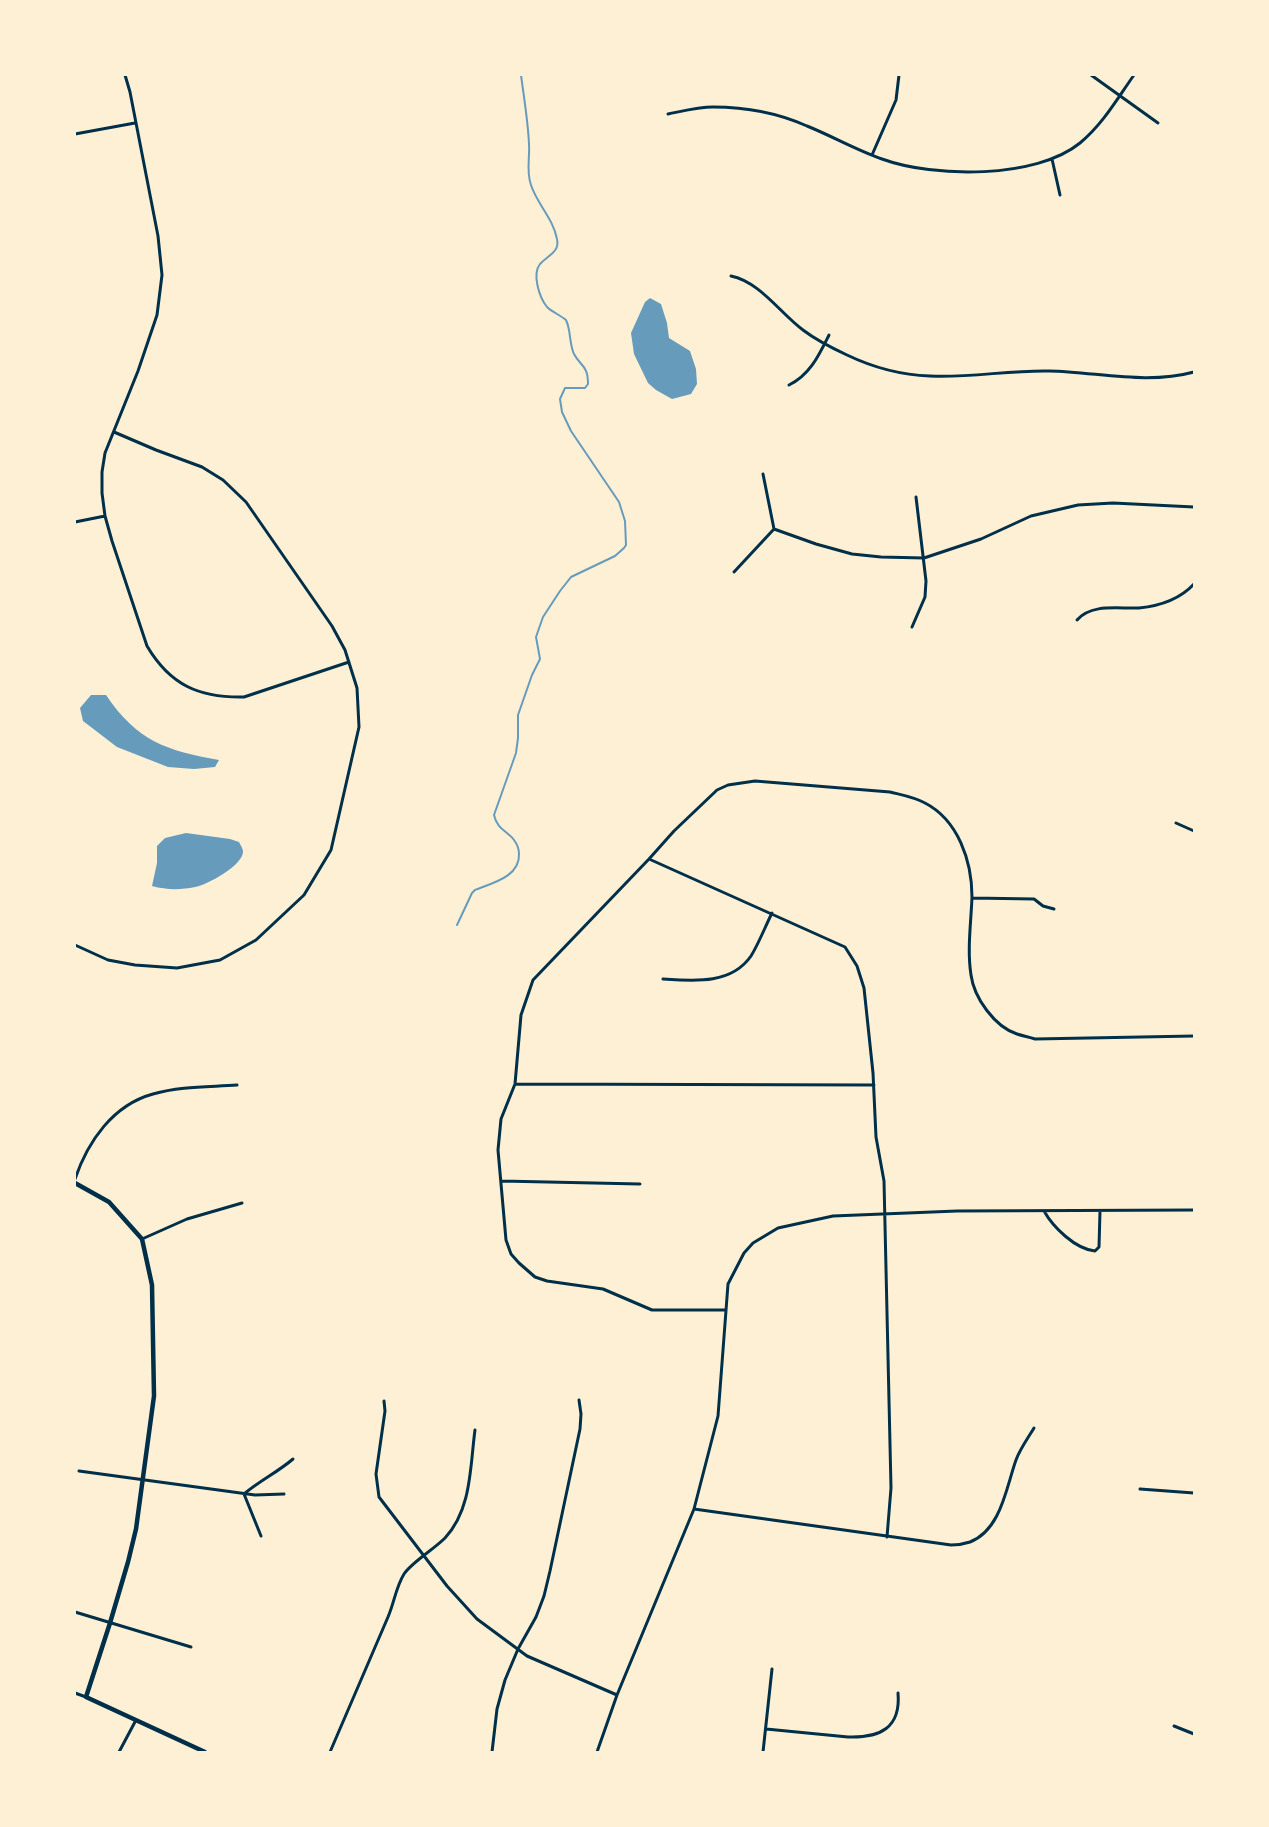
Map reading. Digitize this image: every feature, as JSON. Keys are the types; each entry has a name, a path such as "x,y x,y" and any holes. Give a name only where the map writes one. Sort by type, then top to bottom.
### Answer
{"street":[{"path":"125,75 158,236 162,275 157,315 138,371 105,453 102,472 105,516 147,646 154,659 177,681 192,690 210,695 244,697 349,662"},
{"path":"872,155 896,100 899,75"},
{"path":"1091,75 1158,123"},
{"path":"668,114 714,107 755,111 804,124 872,155 910,167 936,171 1005,170 1052,159 1072,148 1096,128 1108,114 1134,75"},
{"path":"75,134 136,123"},
{"path":"1052,159 1060,195"},
{"path":"731,276 752,284 803,330 824,344 873,365 897,372 926,376 1050,371 1145,379 1173,377 1194,372"},
{"path":"789,386 808,373 829,334"},
{"path":"75,945 108,960 135,965 177,968 220,960 256,940 304,895 331,850 359,727 357,688 345,650 332,626 246,502 223,480 202,467 114,432"},
{"path":"763,474 774,529"},
{"path":"912,627 925,597 926,581 916,497"},
{"path":"774,529 852,554 924,558 981,539 1031,516 1078,505 1113,503 1194,507"},
{"path":"75,522 105,516"},
{"path":"734,572 774,529"},
{"path":"1077,620 1081,615 1092,610 1142,608 1166,602 1179,596 1194,584"},
{"path":"726,1310 652,1310 603,1289 547,1281 535,1277 511,1254 506,1240 498,1150 501,1119 515,1084 521,1015 533,980 674,831 717,790 728,784 755,781 890,792 909,796 936,810 948,821 957,834 968,864 972,898 971,976 975,991 988,1014 1015,1034 1035,1039 1194,1036"},
{"path":"1176,823 1194,831"},
{"path":"649,860 845,947 857,966 864,988 874,1085 876,1137 884,1181 891,1488 887,1537"},
{"path":"972,898 1034,899 1042,906 1054,909"},
{"path":"663,979 700,982 723,977 739,969 751,956 772,913"},
{"path":"515,1084 874,1085"},
{"path":"86,1697 133,1540 154,1396 152,1285 142,1239 109,1202 75,1181 86,1152 98,1132 116,1113 137,1100 154,1093 237,1085"},
{"path":"501,1181 640,1184"},
{"path":"142,1239 187,1219 242,1203"},
{"path":"1044,1211 1058,1229 1084,1248 1095,1251 1099,1247 1100,1210"},
{"path":"597,1752 617,1695 694,1509 718,1416 728,1284 744,1253 753,1243 765,1234 785,1226 833,1216 885,1213 1194,1210"},
{"path":"492,1752 493,1734 502,1691 518,1649 536,1617 550,1570 580,1429 579,1400"},
{"path":"384,1401 385,1411 376,1474 379,1497 424,1557 477,1619 527,1656 617,1695"},
{"path":"694,1509 951,1545 969,1543 984,1534 996,1518 1017,1457 1034,1428"},
{"path":"330,1752 393,1606 403,1575 445,1538 461,1515 475,1430"},
{"path":"244,1494 293,1459"},
{"path":"79,1471 244,1494 262,1496 284,1494"},
{"path":"1140,1489 1194,1493"},
{"path":"244,1494 261,1536"},
{"path":"75,1612 190,1647"},
{"path":"763,1752 772,1669"},
{"path":"75,1693 205,1752"},
{"path":"766,1729 848,1737 872,1735 890,1726 899,1707 898,1693"},
{"path":"119,1752 136,1720"},
{"path":"1174,1726 1194,1734"}],"water":[{"path":"650,298 661,304 669,338 690,351 696,369 697,384 691,394 672,399 656,390 648,383 634,354 631,333 645,302"},
{"path":"91,695 106,695 129,723 155,741 184,753 219,760 215,767 194,769 168,767 117,747 83,721 80,708"},
{"path":"186,833 239,842 243,850 242,856 224,874 201,885 174,889 152,886 157,863 157,846 165,838"}],"waterway":[{"path":"457,925 472,893 510,874 518,862 519,852 516,843 500,827 494,815 516,753 518,715 540,659 536,637 543,617 571,577 615,556 626,545 625,521 619,502 571,431 562,412 560,399 565,388 585,388 588,378 574,354 566,320 547,307 538,286 538,268 555,250 557,243 555,231 530,180 526,110 521,75"}]}
